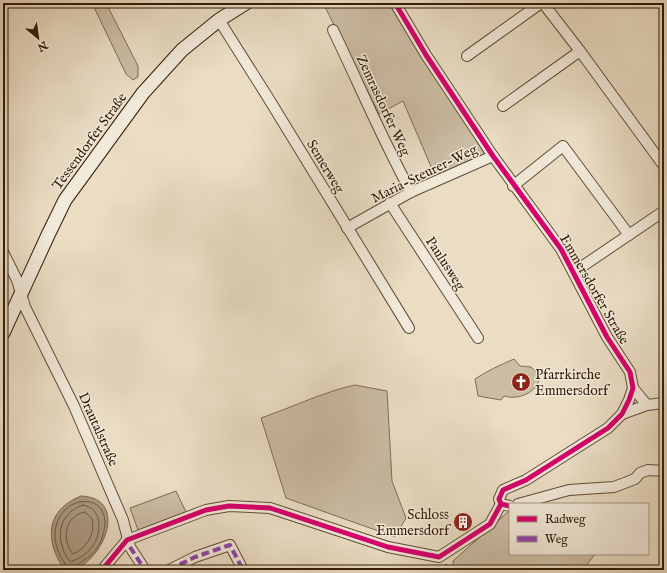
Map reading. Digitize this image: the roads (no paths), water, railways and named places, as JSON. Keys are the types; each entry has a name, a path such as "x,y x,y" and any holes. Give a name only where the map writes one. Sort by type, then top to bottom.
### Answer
{"street":[{"name":"Tessendorfer Straße","path":"3,333 65,200 143,93 182,50 219,20 246,3"},
{"name":"Emmersdorfer Straße","path":"395,3 426,55 513,186 562,249 607,337 628,368 633,388"},
{"path":"467,56 542,3 580,51 664,166"},
{"name":"Semerweg","path":"219,20 409,328"},
{"name":"Zemrasdorfer Weg","path":"333,30 375,117 391,155 411,192"},
{"path":"503,106 580,51"},
{"path":"513,186 563,146 629,234"},
{"name":"Maria-Steurer-Weg","path":"347,228 411,192 493,156"},
{"name":"Paulusweg","path":"390,203 478,338"},
{"path":"574,272 664,211"},
{"name":"Drautalstraße","path":"3,252 17,280 21,297 80,420 123,520 130,547 145,570"},
{"path":"622,414 633,388 647,405"},
{"path":"102,570 127,540 206,510 237,506 270,508 388,547 439,557 490,524 494,516 506,505 499,499 503,490 526,480 599,435 622,414 647,405 664,403"},
{"path":"522,503 569,490 614,487 635,479 640,472 664,471"},
{"path":"169,570 195,557 230,545 242,568"}],"water":[{"path":"81,496 97,500 106,509 108,521 105,535 99,548 89,560 78,567 66,569 60,564 55,552 51,533 52,525 59,511 65,505"}],"waterway":[{"path":"446,565 449,570"}],"place":[{"name":"Pfarrkirche Emmersdorf","path":"521,382"},
{"name":"Schloss Emmersdorf","path":"463,522"}]}
